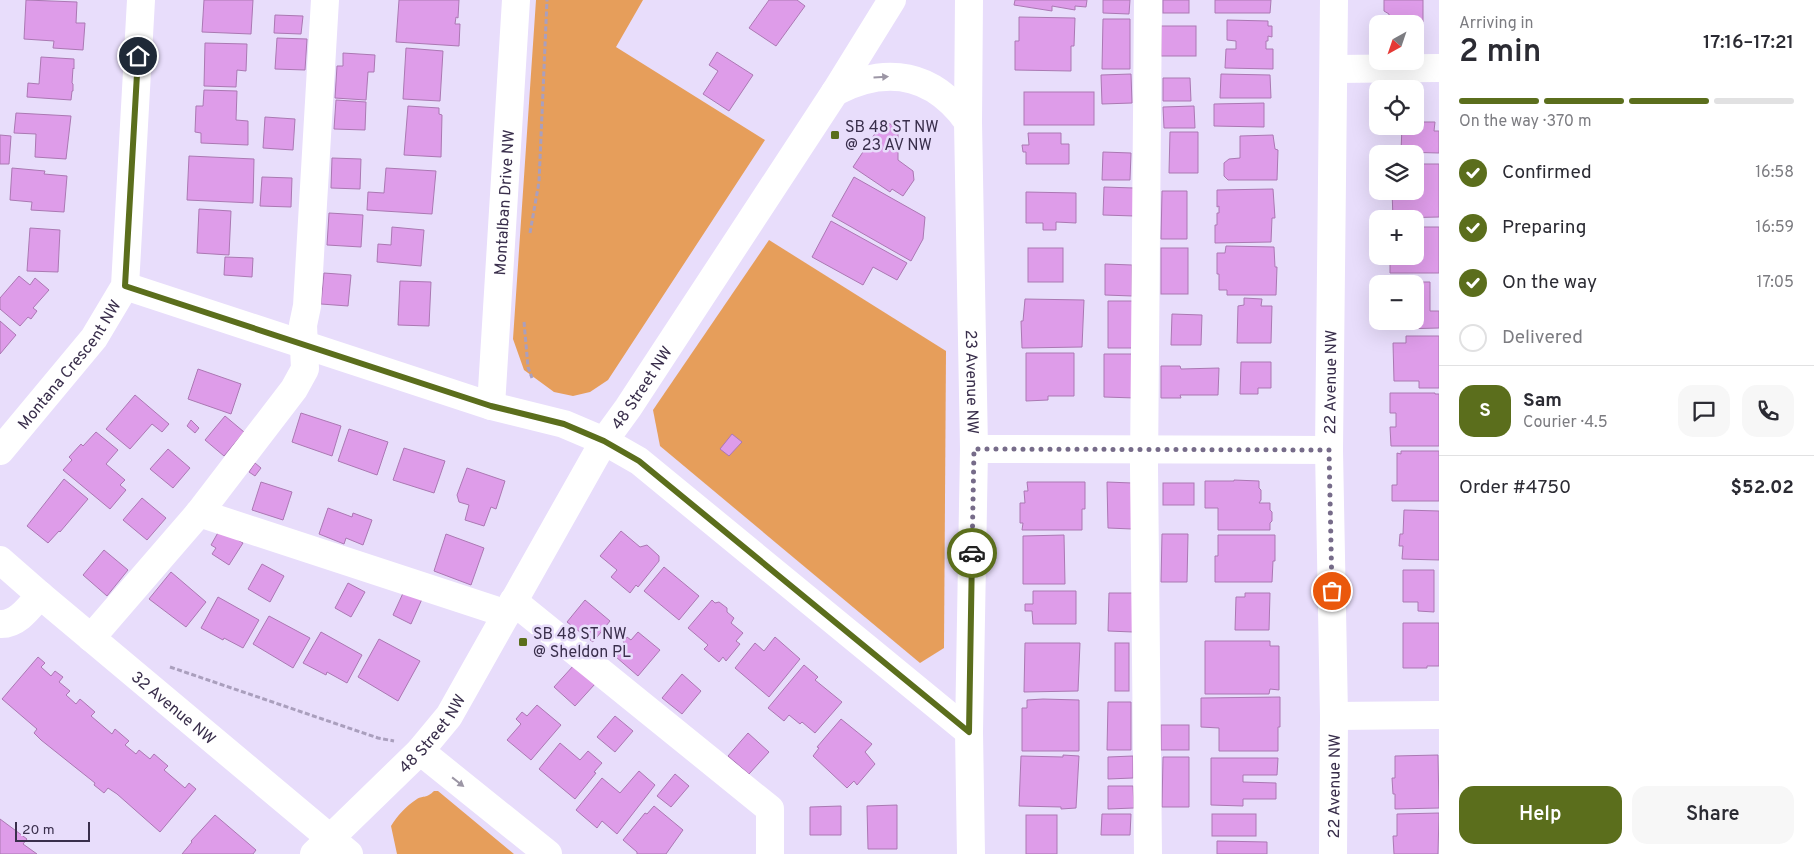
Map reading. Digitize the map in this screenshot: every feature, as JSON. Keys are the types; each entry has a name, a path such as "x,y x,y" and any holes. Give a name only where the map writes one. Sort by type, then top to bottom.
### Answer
{"street":[{"name":"Montana Crescent NW","path":"0,451 94,338 125,286 141,0"},
{"path":"91,638 199,512 294,389 305,369 303,325 307,306 325,0"},
{"name":"Montalban Drive NW","path":"491,406 516,0"},
{"name":"48 Street NW","path":"331,849 420,751 449,716 604,441 836,92 892,0"},
{"name":"23 Avenue NW","path":"969,0 968,122 974,449 969,732 971,854"},
{"path":"1148,0 1145,450 1148,854"},
{"name":"22 Avenue NW","path":"1333,854 1334,716 1329,450 1334,0"},
{"path":"1334,69 1439,68"},
{"path":"836,92 851,84 869,78 887,76 905,78 936,90 954,104 968,122"},
{"path":"125,286 491,406 564,424 604,441 639,461 969,732"},
{"path":"974,449 1329,450"},
{"path":"199,512 510,607 770,809 770,854"},
{"name":"32 Avenue NW","path":"0,560 331,849"},
{"path":"0,624 8,624 25,613 40,595"},
{"path":"1334,716 1439,715"},
{"path":"420,751 548,854"}],"path":[{"path":"529,238 539,182 547,0"},
{"path":"524,320 528,367 532,378"},
{"path":"163,665 378,738 396,741 420,751"}],"shaded area":[{"path":"536,0 643,0 616,47 765,140 608,380 590,392 573,396 554,392 524,370 513,339"},
{"path":"769,240 946,351 944,648 920,663 660,446 653,410"},
{"path":"434,791 438,791 514,854 397,854 391,826 409,805"}],"building":[{"path":"26,0 77,2 76,23 85,23 83,50 53,48 54,41 24,39"},
{"path":"204,0 253,0 251,34 202,32"},
{"path":"399,0 459,0 458,18 456,17 455,24 460,24 459,46 396,42"},
{"path":"769,0 797,0 805,6 776,46 749,28"},
{"path":"1015,0 1087,0 1086,7 1075,6 1075,10 1052,6 1052,11 1014,5"},
{"path":"1103,0 1130,0 1129,14 1103,13"},
{"path":"1163,0 1189,0 1189,13 1163,13"},
{"path":"1215,0 1271,0 1270,13 1215,13"},
{"path":"1384,0 1423,0 1423,15 1389,15 1384,11"},
{"path":"275,15 303,16 301,34 274,33"},
{"path":"1019,17 1075,18 1074,46 1071,46 1071,71 1015,70 1015,41 1019,41"},
{"path":"1103,19 1130,19 1130,69 1102,69"},
{"path":"1227,20 1268,21 1268,26 1272,26 1272,37 1268,36 1266,49 1273,49 1273,69 1225,68 1226,49 1236,49 1236,41 1227,40"},
{"path":"1161,26 1196,26 1196,56 1161,56"},
{"path":"277,38 307,39 305,70 275,69"},
{"path":"205,43 247,44 246,71 237,70 236,87 204,86"},
{"path":"406,48 443,51 440,101 403,99"},
{"path":"717,52 753,75 729,111 703,94 718,71 709,65"},
{"path":"343,53 375,55 374,72 368,72 366,100 335,98 337,66 343,66"},
{"path":"41,57 74,59 71,100 27,97 28,83 39,84"},
{"path":"1131,74 1132,103 1102,104 1101,75"},
{"path":"1221,74 1270,75 1271,98 1220,98"},
{"path":"1163,78 1190,78 1191,101 1163,101"},
{"path":"204,90 237,91 236,120 248,121 248,145 201,143 201,133 195,132 196,106 203,106"},
{"path":"1024,92 1094,92 1094,125 1024,125"},
{"path":"336,100 366,102 365,130 334,129"},
{"path":"1264,103 1264,127 1214,126 1214,104"},
{"path":"408,106 439,108 439,114 442,115 441,157 404,155"},
{"path":"1194,106 1195,128 1164,128 1163,107"},
{"path":"16,113 71,116 66,159 35,157 36,134 14,133"},
{"path":"265,117 295,119 293,150 263,148"},
{"path":"884,120 898,129 898,160 913,171 914,180 903,196 892,189 890,192 853,167"},
{"path":"1424,122 1435,122 1434,131 1439,131 1439,153 1424,153 1424,145 1401,145 1402,135 1424,135"},
{"path":"1170,132 1198,132 1198,173 1169,173"},
{"path":"1028,133 1061,133 1061,144 1069,144 1069,164 1026,164 1026,152 1023,152 1022,145 1029,145"},
{"path":"0,135 11,136 9,164 0,164"},
{"path":"1273,135 1275,149 1278,150 1277,180 1228,180 1224,176 1224,163 1229,159 1240,158 1240,136"},
{"path":"1103,152 1131,153 1130,180 1102,180"},
{"path":"189,156 254,159 253,203 187,200"},
{"path":"332,158 361,159 360,189 331,188"},
{"path":"1424,164 1439,164 1439,217 1424,217 1424,210 1393,210 1392,200 1424,200"},
{"path":"12,168 45,171 44,174 67,176 64,212 31,210 32,202 10,200"},
{"path":"386,168 436,171 432,214 367,210 368,192 384,193"},
{"path":"262,177 292,178 291,207 260,206"},
{"path":"854,177 925,217 923,239 911,261 832,216"},
{"path":"1104,187 1134,188 1134,216 1103,215"},
{"path":"1273,189 1275,218 1272,218 1271,242 1215,243 1215,225 1217,225 1217,213 1219,213 1217,190"},
{"path":"1162,191 1187,191 1187,239 1161,239"},
{"path":"1026,192 1076,193 1076,223 1056,222 1056,230 1043,230 1043,223 1026,223"},
{"path":"199,209 231,211 229,255 197,253"},
{"path":"329,213 363,215 361,247 327,245"},
{"path":"831,221 907,263 897,280 873,267 863,285 812,257"},
{"path":"392,227 424,230 421,266 377,262 378,244 391,245"},
{"path":"1424,227 1439,227 1439,273 1390,273 1390,265 1424,265"},
{"path":"30,228 60,230 58,272 27,271"},
{"path":"1226,246 1274,247 1275,267 1277,267 1276,295 1227,295 1227,290 1219,290 1217,253 1225,253"},
{"path":"1028,248 1063,248 1063,282 1028,282"},
{"path":"1161,248 1188,248 1188,294 1161,294"},
{"path":"225,257 253,258 252,277 224,275"},
{"path":"1105,264 1132,265 1132,296 1105,295"},
{"path":"324,273 351,275 348,306 321,304"},
{"path":"19,276 30,285 35,278 49,290 33,308 37,311 31,319 28,317 20,326 0,309 0,298"},
{"path":"400,281 431,282 429,326 398,325"},
{"path":"1424,282 1430,282 1430,311 1439,311 1439,328 1424,328"},
{"path":"1244,298 1262,299 1261,306 1272,306 1271,343 1237,343 1238,306 1244,305"},
{"path":"1025,299 1084,300 1082,347 1022,348 1021,321 1023,321"},
{"path":"1108,301 1135,301 1134,348 1108,348"},
{"path":"1172,314 1202,315 1201,345 1171,345"},
{"path":"0,321 16,335 0,354"},
{"path":"1406,336 1439,336 1439,388 1419,388 1419,381 1394,381 1393,343 1406,343"},
{"path":"1026,353 1074,353 1074,396 1048,396 1048,400 1026,401"},
{"path":"1104,354 1136,354 1135,398 1104,397"},
{"path":"1241,362 1271,362 1271,388 1258,388 1258,394 1240,394"},
{"path":"1161,366 1180,366 1181,369 1219,368 1218,395 1180,395 1181,398 1161,398"},
{"path":"198,369 241,384 231,414 188,399"},
{"path":"1390,393 1439,394 1439,446 1391,446 1390,427 1396,427 1396,413 1390,413"},
{"path":"135,395 169,424 162,432 152,424 130,449 106,429"},
{"path":"301,413 341,426 332,456 292,442"},
{"path":"225,416 244,432 224,456 205,440"},
{"path":"191,420 199,428 195,433 187,426"},
{"path":"349,429 388,442 377,475 338,461"},
{"path":"96,432 118,450 106,464 125,480 120,485 126,490 110,509 63,470 72,460 69,457"},
{"path":"732,434 742,442 729,456 720,449"},
{"path":"404,448 445,461 434,493 393,480"},
{"path":"168,449 190,468 173,488 150,469"},
{"path":"1401,451 1439,451 1439,501 1392,501 1392,485 1397,485 1397,453 1401,454"},
{"path":"255,463 261,468 255,476 249,472"},
{"path":"467,468 505,481 496,509 491,507 484,526 465,520 469,505 459,502 457,495"},
{"path":"64,479 88,499 48,543 27,526"},
{"path":"1205,481 1259,481 1261,500 1259,503 1270,503 1272,521 1270,523 1270,530 1218,530 1218,508 1205,508"},
{"path":"261,482 292,492 283,520 252,510"},
{"path":"1027,482 1085,482 1085,509 1082,509 1082,530 1022,530 1023,523 1020,523 1020,503 1025,503 1024,491 1028,491"},
{"path":"1107,482 1132,483 1132,529 1108,528"},
{"path":"1163,483 1194,483 1194,505 1163,505"},
{"path":"142,498 166,518 147,540 123,520"},
{"path":"328,508 352,517 353,513 372,520 363,545 346,538 344,544 319,534"},
{"path":"1404,510 1439,511 1439,560 1402,559 1403,546 1399,546 1400,534 1403,534"},
{"path":"220,529 243,543 229,565 212,554 216,548 211,545"},
{"path":"621,531 640,547 647,545 659,556 659,561 638,587 636,585 630,593 611,577 617,570 600,556"},
{"path":"446,534 484,548 471,585 434,571"},
{"path":"1162,534 1188,534 1187,582 1161,582"},
{"path":"1064,535 1065,584 1023,584 1023,536"},
{"path":"1218,535 1275,535 1275,561 1273,561 1272,582 1215,582 1215,556 1218,556"},
{"path":"104,550 128,570 107,596 83,575"},
{"path":"262,564 284,576 270,602 248,589"},
{"path":"664,567 699,596 679,620 644,591"},
{"path":"1403,570 1434,570 1434,612 1418,611 1418,602 1403,602"},
{"path":"171,572 206,602 186,627 149,599"},
{"path":"348,583 365,592 351,617 335,608"},
{"path":"404,591 422,599 411,624 393,615"},
{"path":"1033,591 1076,591 1076,624 1033,624 1032,611 1025,611 1025,604 1033,604"},
{"path":"1109,593 1134,593 1133,632 1108,631"},
{"path":"1245,593 1270,593 1269,630 1235,630 1236,597 1245,597"},
{"path":"218,597 259,620 243,648 201,628"},
{"path":"585,600 610,621 593,642 567,622"},
{"path":"712,600 715,603 719,602 727,608 727,612 734,618 731,623 743,633 736,641 740,644 726,661 723,657 719,662 704,649 708,645 688,628"},
{"path":"269,616 310,638 293,668 253,644"},
{"path":"1403,623 1439,623 1439,666 1403,668"},
{"path":"321,632 362,655 347,683 327,672 326,675 303,663"},
{"path":"638,632 660,650 638,676 616,657 627,645 623,642 627,637 631,640"},
{"path":"775,637 800,659 769,697 735,668 755,643 764,651"},
{"path":"379,639 420,661 398,701 358,677"},
{"path":"1205,641 1270,641 1270,646 1279,646 1279,690 1270,689 1269,694 1205,694"},
{"path":"1025,643 1080,643 1078,691 1024,692"},
{"path":"1115,643 1129,643 1129,691 1115,691"},
{"path":"38,657 45,663 41,667 51,676 55,671 63,677 59,682 70,691 66,695 76,704 80,699 95,712 91,716 112,734 115,729 129,741 125,745 136,754 139,750 150,759 154,754 168,766 164,770 185,788 189,783 196,789 160,832 117,794 108,788 104,793 94,785 95,783 41,740 34,733 37,729 2,699"},
{"path":"574,665 595,684 575,706 554,687"},
{"path":"804,665 818,677 815,680 842,702 815,733 802,722 800,724 789,715 784,721 768,708"},
{"path":"682,674 701,691 682,714 662,698"},
{"path":"1280,697 1278,751 1219,751 1219,728 1201,727 1201,698"},
{"path":"1027,700 1079,700 1079,751 1022,751 1022,708 1027,708"},
{"path":"1108,702 1131,702 1131,750 1107,750"},
{"path":"537,705 561,725 531,760 507,740 521,724 516,719 522,712 527,716"},
{"path":"615,716 633,731 615,752 597,737"},
{"path":"841,719 872,744 865,752 875,764 857,785 854,781 847,788 813,756 819,748 817,747"},
{"path":"1161,725 1189,725 1189,750 1161,750"},
{"path":"748,733 769,752 749,774 728,756"},
{"path":"560,743 580,760 588,751 602,763 575,799 539,769"},
{"path":"1063,755 1079,756 1076,808 1061,809 1061,807 1019,806 1021,756 1063,757"},
{"path":"1438,755 1439,808 1395,809 1392,778 1395,778 1395,756"},
{"path":"1133,756 1133,778 1108,779 1108,757"},
{"path":"1163,757 1189,757 1189,807 1162,807"},
{"path":"1211,758 1278,758 1277,775 1243,775 1243,782 1276,783 1276,799 1243,799 1243,806 1211,805"},
{"path":"639,771 655,785 617,834 602,821 597,828 576,810 602,778 620,793"},
{"path":"675,774 689,786 671,807 657,796"},
{"path":"1108,786 1133,786 1134,808 1108,809"},
{"path":"897,805 897,849 868,849 867,806"},
{"path":"654,806 683,830 666,854 637,854 623,840 645,813 647,814"},
{"path":"841,806 841,835 810,835 810,807"},
{"path":"1439,813 1438,854 1394,854 1393,836 1397,836 1397,814"},
{"path":"1102,814 1131,814 1130,835 1101,835"},
{"path":"1212,814 1256,814 1256,836 1212,836"},
{"path":"215,815 256,850 253,854 182,854 191,841"},
{"path":"1026,815 1057,815 1057,854 1026,854"},
{"path":"0,819 27,839 23,844 37,854 0,854"},
{"path":"1217,841 1267,842 1267,854 1217,854"}],"way so far":[{"path":"972,553 974,449 1329,450 1332,591"}],"place":[{"name":"SB 48 ST NW @ 23 AV NW","path":"835,135"},
{"name":"SB 48 ST NW @ Sheldon PL","path":"523,642"}],"route":[{"path":"138,56 125,286 491,406 564,424 604,441 639,461 969,732 972,553"}]}
